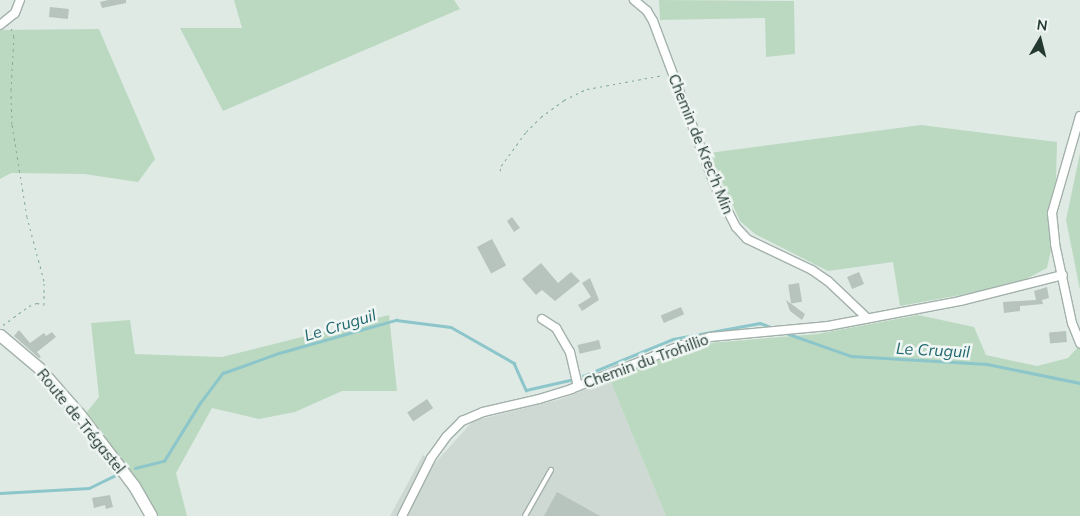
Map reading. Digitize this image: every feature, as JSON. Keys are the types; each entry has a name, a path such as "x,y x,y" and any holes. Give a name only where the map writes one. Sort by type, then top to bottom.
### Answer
{"main road":[{"name":"Route de Trégastel","path":"0,335 39,368 80,415 134,486 151,516"}],"street":[{"path":"0,25 8,20 16,11 20,0"},
{"name":"Chemin de Krec'h Min","path":"634,0 643,7 652,22 715,186 741,234 756,244 812,270 846,297 866,318"},
{"path":"1080,116 1052,213 1072,323 1080,343"},
{"name":"Chemin du Trohillio","path":"402,516 432,458 446,437 462,421 482,412 540,400 682,345 705,338 828,326 960,301 1063,275"},
{"path":"542,318 556,328 570,352 578,386"}],"lane":[{"path":"525,516 551,470"}],"path":[{"path":"0,327 29,306 37,303 44,305 44,281 27,217 12,124 11,90 14,37 8,20"},
{"path":"500,171 501,166 526,132 541,117 564,100 587,89 672,73"}],"shaded area":[{"path":"610,380 666,516 390,516 423,455 434,464 473,421 561,399"}],"green space":[{"path":"234,0 454,0 460,9 223,111 180,28 242,28"},
{"path":"659,0 794,1 795,54 766,57 765,18 660,20"},
{"path":"99,29 155,159 138,182 84,174 11,173 0,179 0,30"},
{"path":"921,125 1057,142 1056,180 1049,206 1051,250 1047,268 1026,279 988,290 900,306 893,262 828,271 755,234 740,221 709,153"},
{"path":"1080,153 1080,290 1066,220"},
{"path":"389,315 397,391 342,391 295,412 259,419 212,408 176,473 187,516 157,516 86,413 99,397 91,323 130,320 135,354 222,357"},
{"path":"918,315 974,327 986,355 1037,366 1068,358 1080,345 1080,516 666,516 610,380 698,344 817,334"}],"building":[{"path":"126,0 126,3 102,8 100,2"},
{"path":"50,7 69,9 68,19 49,17"},
{"path":"512,217 520,228 514,232 507,221"},
{"path":"492,239 506,265 491,273 477,247"},
{"path":"541,263 558,283 571,272 580,281 555,301 542,290 536,295 522,279"},
{"path":"859,272 864,284 852,289 847,277"},
{"path":"590,278 599,300 582,311 578,305 591,297 582,283"},
{"path":"799,283 802,302 791,303 788,285"},
{"path":"1047,287 1049,298 1042,300 1043,304 1020,306 1020,311 1004,313 1003,302 1036,300 1034,291"},
{"path":"786,300 805,314 802,320 790,311"},
{"path":"681,307 684,314 664,323 661,316"},
{"path":"19,330 30,343 44,333 46,336 52,332 56,337 37,352 41,357 39,358 14,336"},
{"path":"1066,331 1067,342 1050,343 1049,332"},
{"path":"599,340 601,349 580,354 578,345"},
{"path":"427,399 433,408 413,422 407,412"},
{"path":"557,492 600,516 544,516"},
{"path":"110,495 113,507 106,509 105,505 94,508 92,498"}],"waterway":[{"name":"Le Cruguil","path":"135,468 164,461 200,403 223,373 279,353 396,320 451,327 514,363 526,390 574,379"},
{"name":"Le Cruguil","path":"583,376 673,339 760,323 774,328"},
{"name":"Le Cruguil","path":"786,333 851,356 987,364 1080,383"},
{"name":"Le Cruguil","path":"0,493 89,488 116,475"}]}
